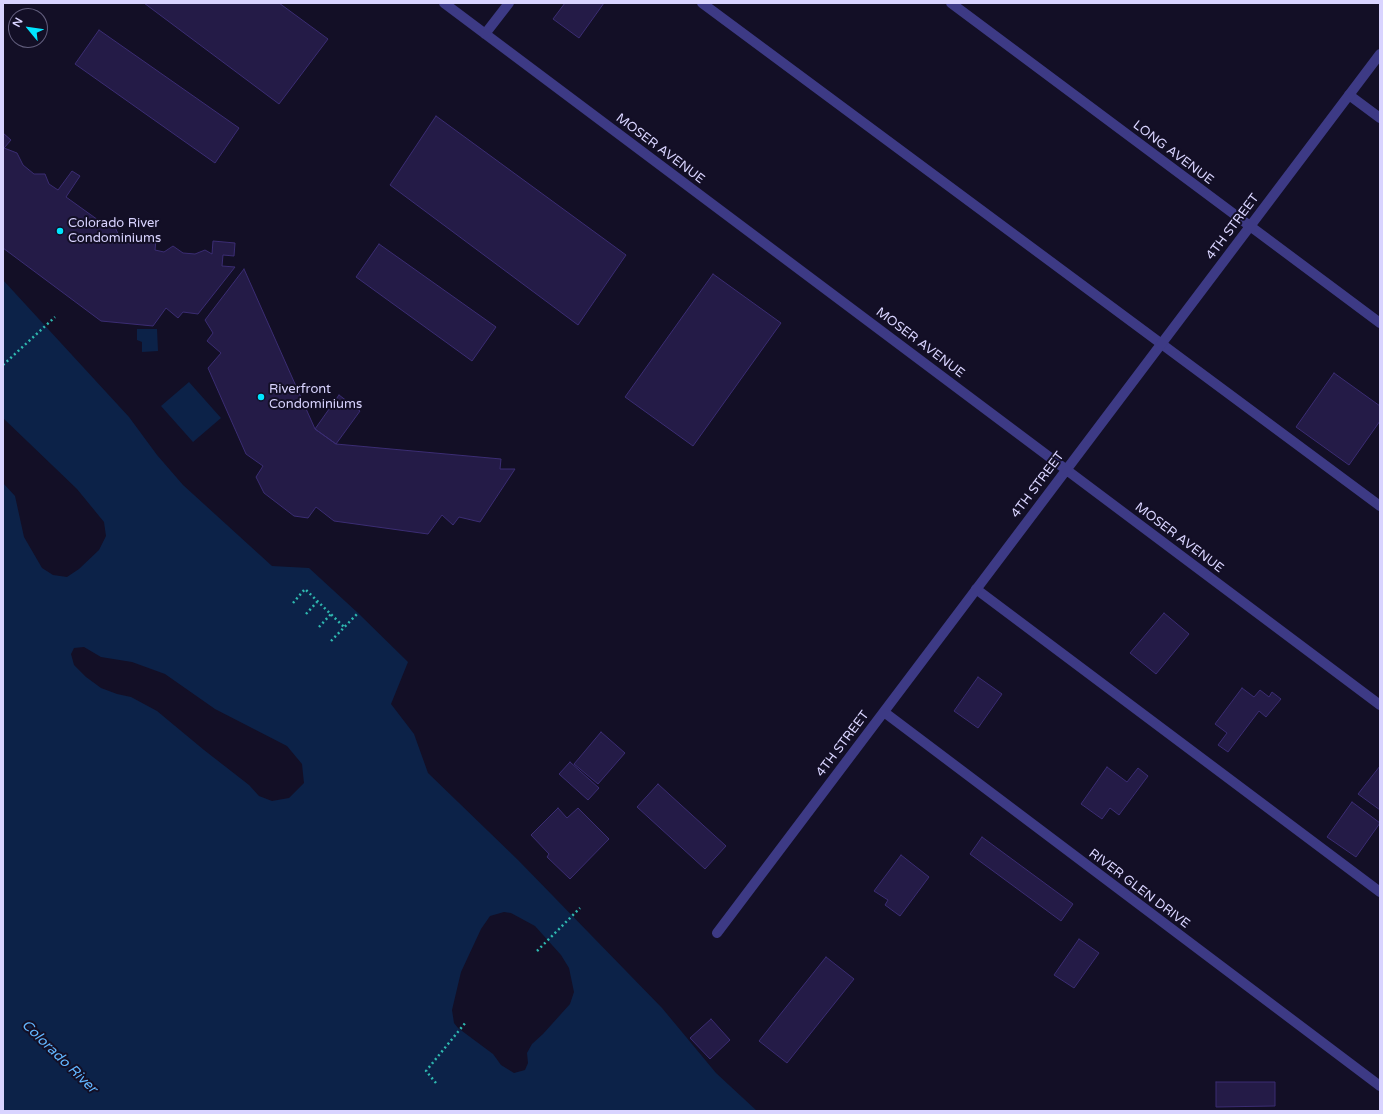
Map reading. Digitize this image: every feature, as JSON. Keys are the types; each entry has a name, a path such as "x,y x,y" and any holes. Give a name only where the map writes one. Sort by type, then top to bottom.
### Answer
{"street":[{"name":"MOSER AVENUE","path":"444,3 1380,705"},
{"path":"485,34 509,3"},
{"path":"702,3 1380,506"},
{"name":"LONG AVENUE","path":"951,3 1380,323"},
{"name":"4TH STREET","path":"717,933 1380,54"},
{"path":"1349,95 1380,118"},
{"path":"976,589 1380,892"},
{"name":"RIVER GLEN DRIVE","path":"884,712 1380,1086"}],"path":[{"path":"3,365 55,317"},
{"path":"293,603 305,589 344,627"},
{"path":"306,614 317,602"},
{"path":"331,641 358,613"},
{"path":"319,627 331,614"},
{"path":"537,951 580,908"},
{"path":"436,1083 426,1071 466,1022"}],"water":[{"name":"Colorado River","path":"3,280 129,417 157,455 183,485 272,566 309,568 408,662 391,704 414,734 428,773 518,860 662,1008 716,1073 757,1111 3,1111 3,483 15,496 24,537 42,568 53,575 67,577 79,569 99,550 106,536 104,522 77,489 3,418","holes":["84,647 101,657 132,662 165,674 215,709 287,746 302,764 304,783 289,798 272,801 259,796 249,785 157,711 131,697 101,688 86,677 74,665 71,654 74,648","504,912 511,913 535,926 561,955 569,968 574,992 570,1004 532,1044 527,1053 528,1063 525,1070 514,1073 501,1065 493,1054 458,1028 454,1023 452,1010 461,972 481,929 490,916"]},
{"path":"137,329 157,329 158,351 142,352 142,342 137,340"},
{"path":"189,382 221,418 193,442 161,406"}],"building":[{"path":"144,3 279,3 328,39 279,104"},
{"path":"565,3 604,3 579,38 553,19"},
{"path":"99,30 239,128 215,163 75,64"},
{"path":"436,116 626,255 578,325 390,185"},
{"name":"Colorado River Condominiums","path":"3,133 11,140 4,148 17,153 23,165 34,174 45,174 49,184 58,190 72,171 80,176 66,197 105,225 115,227 119,236 130,244 135,236 156,240 155,250 164,252 173,246 183,253 195,254 205,250 212,254 213,241 235,243 234,256 223,255 222,266 235,267 198,314 183,312 178,318 166,308 153,326 101,321 3,248"},
{"path":"379,244 496,327 472,361 356,277"},
{"name":"Riverfront Condominiums","path":"244,269 315,429 336,444 501,459 500,469 515,469 480,522 459,517 453,525 442,515 428,534 334,521 316,507 308,518 294,516 264,493 256,477 263,466 246,454 208,368 221,353 207,341 213,333 205,320"},
{"path":"713,274 781,323 693,446 625,397"},
{"path":"1334,373 1380,406 1380,421 1349,465 1296,427"},
{"path":"339,395 360,411 336,444 315,429"},
{"path":"1164,613 1189,634 1156,674 1130,653"},
{"path":"978,677 1002,694 978,728 954,711"},
{"path":"1242,688 1254,697 1260,690 1269,697 1272,692 1281,699 1266,717 1259,711 1228,752 1218,745 1227,733 1215,724"},
{"path":"601,732 625,753 598,784 574,764"},
{"path":"570,762 599,788 588,800 559,774"},
{"path":"1380,766 1380,810 1358,794"},
{"path":"1107,767 1127,782 1138,768 1148,776 1119,815 1110,808 1102,819 1081,804"},
{"path":"658,784 726,846 705,869 637,807"},
{"path":"1352,802 1380,823 1356,857 1327,837"},
{"path":"558,808 567,818 578,808 609,839 570,879 547,857 549,854 531,835"},
{"path":"982,837 1073,904 1061,921 970,854"},
{"path":"901,855 929,877 900,916 885,905 888,900 874,891"},
{"path":"1079,939 1099,953 1074,988 1054,975"},
{"path":"826,957 854,979 787,1063 759,1041"},
{"path":"711,1019 730,1040 710,1059 690,1038"},
{"path":"1216,1082 1275,1082 1275,1106 1216,1107"}],"place":[{"name":"Colorado River Condominiums","path":"60,231"},
{"name":"Riverfront Condominiums","path":"261,397"}]}
